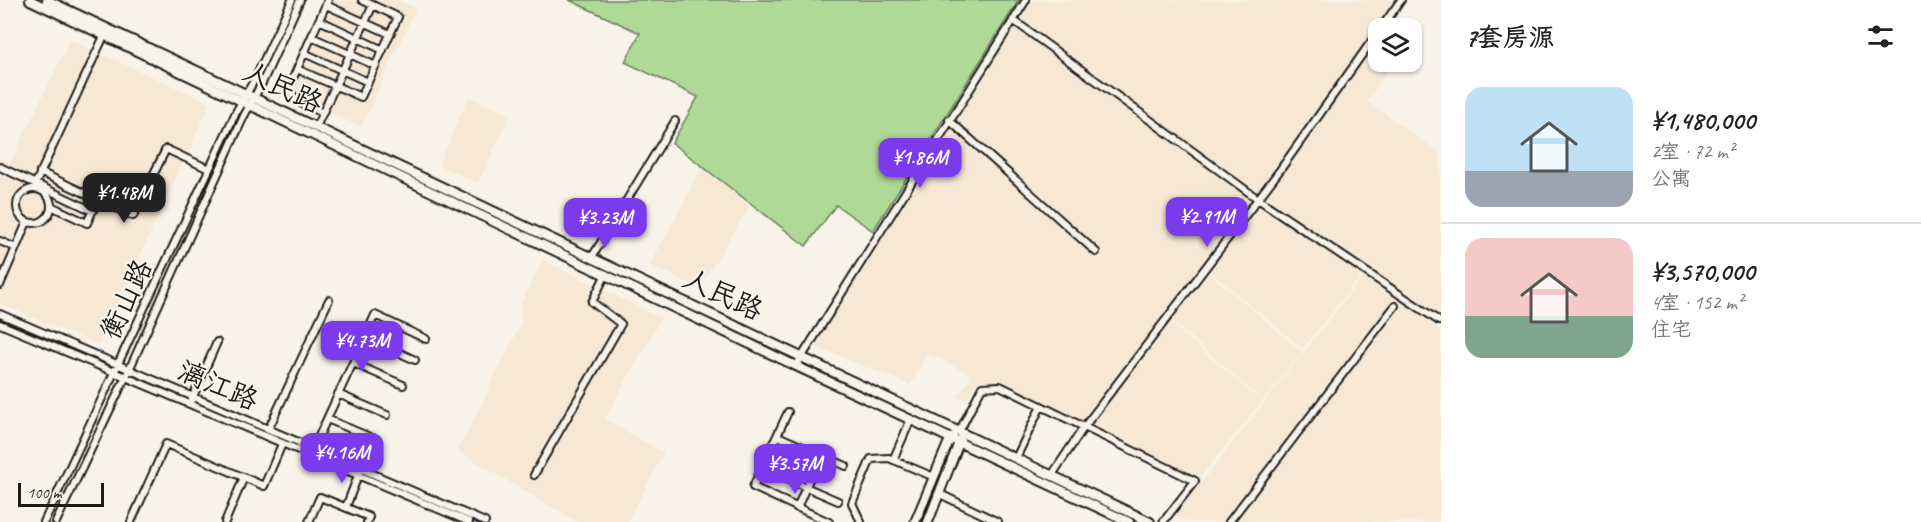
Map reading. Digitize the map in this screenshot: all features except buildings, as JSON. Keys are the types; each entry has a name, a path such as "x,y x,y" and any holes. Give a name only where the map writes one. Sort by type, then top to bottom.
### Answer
{"main road":[{"name":"人民路","path":"30,0 104,36 316,127 1150,522"},
{"name":"人民路","path":"47,0 241,102 250,99 796,366 1129,522"},
{"path":"915,522 950,439 959,432"},
{"path":"928,522 960,443 959,432"}],"street":[{"path":"250,99 292,0"},
{"path":"250,99 300,0"},
{"path":"297,69 361,97 398,17 362,0"},
{"path":"796,366 1026,0"},
{"path":"1388,18 1401,0"},
{"path":"323,113 295,99 289,87 327,3 390,34"},
{"path":"316,127 373,5"},
{"path":"319,20 383,50"},
{"path":"1013,21 1258,199 1439,321"},
{"path":"0,167 34,186 44,192 51,206 47,217 38,223 27,222 18,214 17,203 22,193 34,186 104,36"},
{"path":"312,36 376,66"},
{"path":"1052,475 1084,427 1258,199 1368,47"},
{"path":"304,53 368,82"},
{"name":"衡山路","path":"56,522 129,370 250,99"},
{"name":"衡山路","path":"44,522 241,102"},
{"path":"949,120 1096,252"},
{"path":"592,256 675,121"},
{"path":"40,172 133,216 166,149 209,169"},
{"path":"34,186 93,211"},
{"path":"51,206 87,223 98,199"},
{"path":"0,285 27,222"},
{"path":"0,241 16,248"},
{"path":"534,475 621,324 592,302 606,274"},
{"path":"268,430 329,300"},
{"path":"1229,522 1395,306"},
{"name":"漓江路","path":"0,314 313,449 469,522"},
{"path":"313,449 375,315 426,339"},
{"name":"漓江路","path":"0,324 282,444 485,522"},
{"path":"365,337 415,360"},
{"path":"189,405 217,342"},
{"path":"353,363 402,385"},
{"path":"959,432 982,387 1000,386 1195,481 1163,522"},
{"path":"338,394 387,415"},
{"path":"1016,458 1041,406"},
{"path":"788,412 753,487 829,522"},
{"path":"327,419 376,440"},
{"path":"893,460 911,419"},
{"path":"778,436 846,466"},
{"path":"131,522 166,444 264,486 282,444"},
{"path":"797,507 820,454"},
{"path":"861,522 852,503 871,459 889,458 934,477"},
{"path":"762,468 838,501"},
{"path":"346,507 359,472"},
{"path":"225,522 244,477"},
{"path":"940,494 998,522"},
{"path":"309,522 320,497 369,517 367,522"}],"shaded area":[{"path":"332,0 398,0 416,8 361,127 297,98 294,91 294,85"},
{"path":"1032,0 1395,0 1382,18 1368,18 1368,72 1387,72 1367,101 1441,154 1441,323 1364,272 1303,349 1205,267 1165,318 1262,402 1200,477 1002,382 978,381 966,401 958,397 971,375 928,353 910,385 815,346"},
{"path":"70,40 210,103 99,345 0,304 0,159 10,163"},
{"path":"469,97 510,115 478,183 438,165"},
{"path":"702,167 750,206 699,288 650,265"},
{"path":"543,260 661,318 605,419 664,453 627,522 577,522 458,451 521,324 521,304"},
{"path":"1209,273 1302,352 1263,401 1172,321"},
{"path":"1363,276 1439,329 1441,327 1441,522 1188,522 1175,516"}],"green space":[{"path":"569,0 1019,0 873,231 836,205 806,246 672,143 698,97 625,62 640,33"}]}
